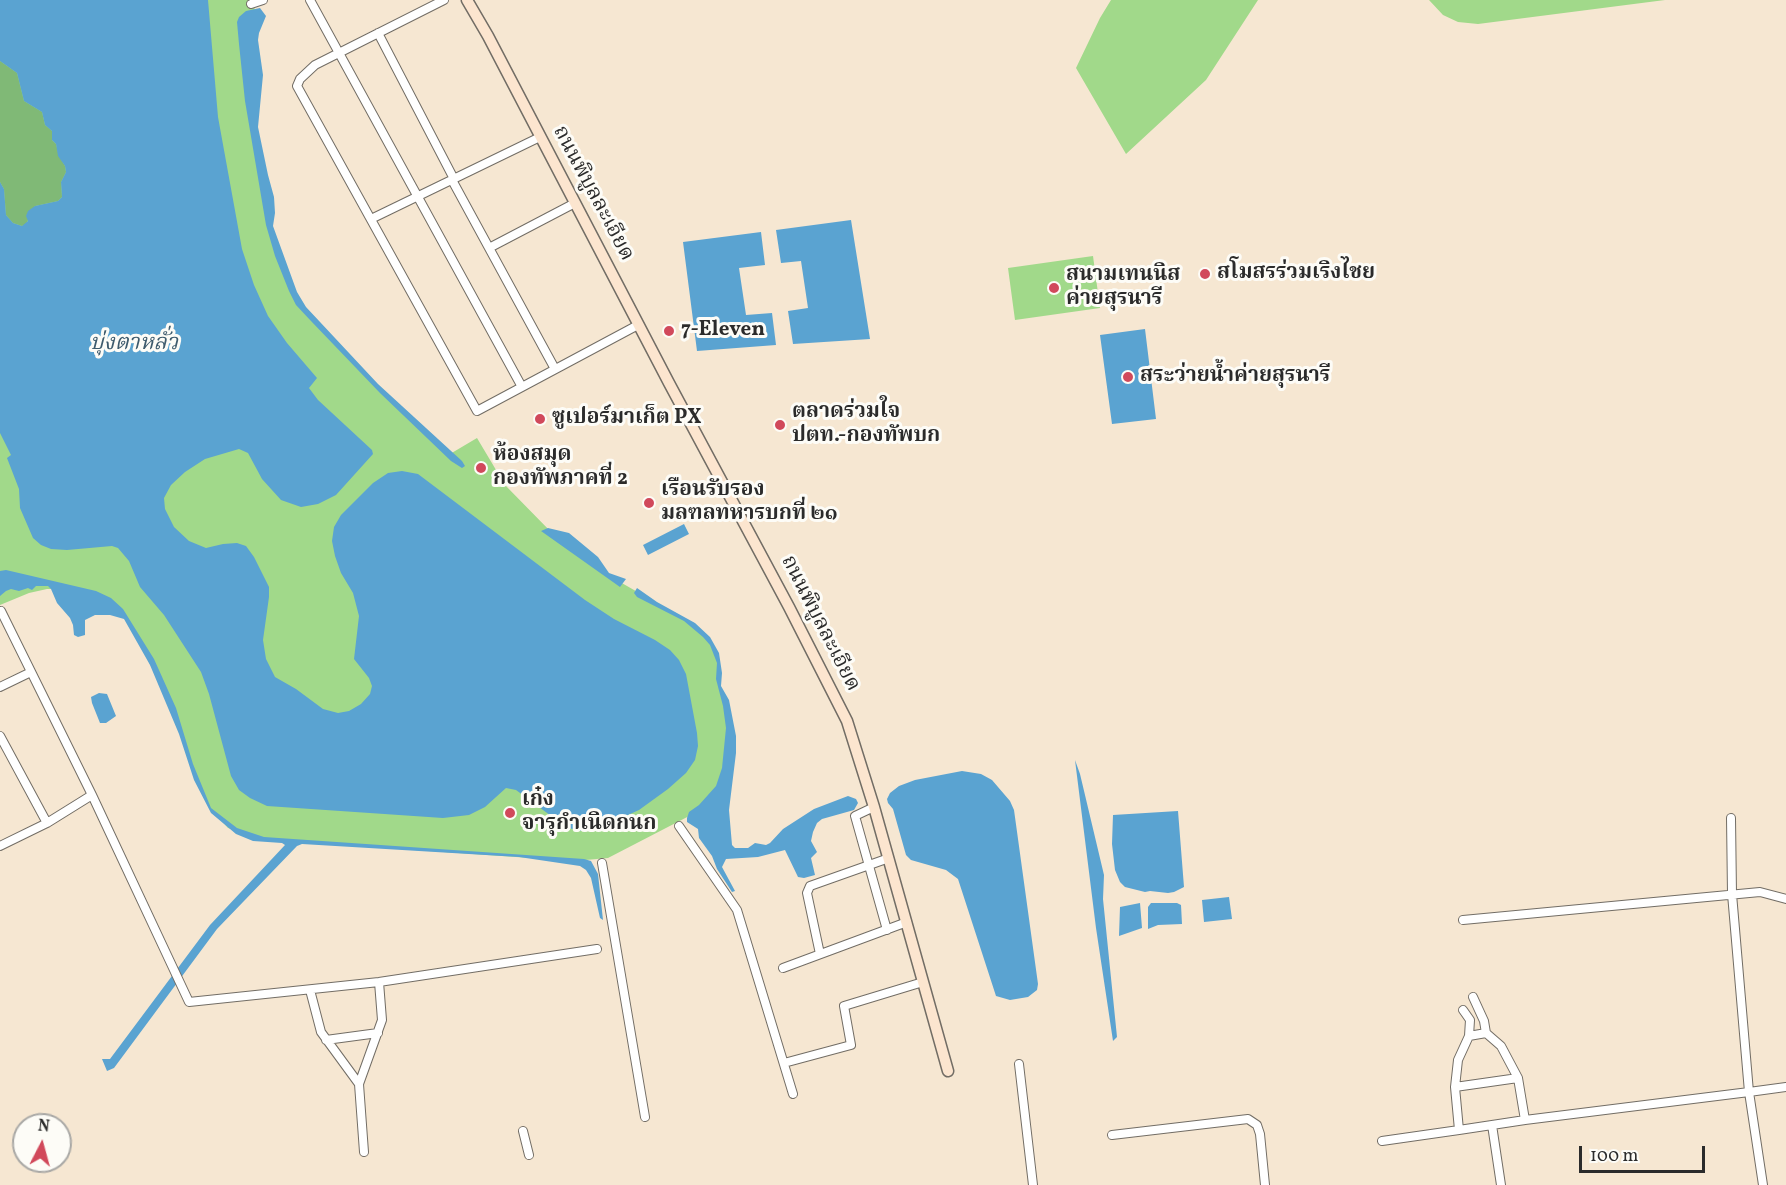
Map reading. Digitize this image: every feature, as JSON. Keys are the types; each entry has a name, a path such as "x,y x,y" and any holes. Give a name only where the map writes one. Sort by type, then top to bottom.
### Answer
{"street":[{"path":"251,4 263,0"},
{"path":"310,0 522,387"},
{"path":"444,0 315,65 300,79 297,86 477,411 638,325"},
{"name":"ถนนพิบูลละเอียด","path":"467,0 789,607 847,721 889,858 948,1071"},
{"path":"378,33 489,248 555,369"},
{"path":"371,219 540,137"},
{"path":"489,248 575,203"},
{"path":"1,611 92,795 189,1002 379,982 597,949"},
{"path":"0,687 31,672"},
{"path":"0,736 46,823"},
{"path":"0,846 46,823 92,795"},
{"path":"874,807 855,816 887,930"},
{"path":"1731,819 1731,894 1749,1092 1763,1185"},
{"path":"680,826 737,910 793,1094"},
{"path":"820,954 807,893 810,886 889,858"},
{"path":"602,862 645,1117"},
{"path":"1463,920 1760,892 1786,899"},
{"path":"783,968 907,922"},
{"path":"364,1152 359,1084 378,1033 382,1015 379,982"},
{"path":"784,1063 851,1045 844,1006 923,982"},
{"path":"310,990 320,1028 326,1040 359,1084"},
{"path":"1473,996 1484,1021 1486,1033 1501,1046 1518,1078 1525,1120"},
{"path":"1460,1130 1455,1087 1458,1060 1469,1036 1470,1020 1463,1010"},
{"path":"326,1040 378,1033"},
{"path":"1469,1036 1486,1033"},
{"path":"1019,1064 1032,1185"},
{"path":"1455,1087 1518,1078"},
{"path":"1382,1141 1525,1120 1786,1087"},
{"path":"1112,1135 1248,1119 1257,1125 1260,1134 1265,1185"},
{"path":"1492,1125 1501,1185"},
{"path":"523,1131 529,1155"}],"green space":[{"name":"บุ่งตาหลั่ว","path":"0,0 253,0 255,11 241,19 270,227 298,300 355,364 450,454 477,438 505,485 553,534 620,582 702,631 718,660 720,687 730,732 718,789 693,814 608,858 574,861 269,840 228,828 210,808 200,788 178,720 128,620 73,589 47,589 29,593 0,605"},
{"path":"1111,0 1258,0 1206,80 1126,154 1076,68"},
{"path":"1429,0 1665,0 1478,24 1458,22 1443,15"},
{"path":"0,61 17,73 24,101 42,112 45,125 52,131 52,140 56,144 66,172 61,182 62,197 58,201 35,206 26,224 22,226 13,223 6,215 4,189 0,182"},
{"name":"สนามเทนนิส ค่ายสุรนารี","path":"1093,256 1100,308 1015,320 1008,268"}],"water":[{"name":"บุ่งตาหลั่ว","path":"0,0 208,0 218,117 242,249 254,285 268,316 287,343 317,378 309,388 318,400 372,450 373,454 336,495 318,504 301,507 281,500 262,479 248,453 239,449 205,459 185,472 171,485 164,498 165,509 174,527 189,541 206,548 237,543 246,546 254,557 269,587 263,640 266,659 275,677 323,709 338,713 349,711 361,704 370,694 372,686 369,678 354,659 359,616 353,593 341,573 335,556 332,541 334,527 341,515 373,483 388,473 402,471 418,474 585,600 614,619 655,640 670,650 679,660 686,674 698,746 695,760 686,773 668,789 639,810 600,828 579,831 566,827 516,790 506,788 485,807 469,815 443,818 267,806 239,790 231,776 201,672 164,615 140,587 129,561 118,548 112,546 67,550 51,549 41,545 33,538 20,508 19,489 7,458 11,455 0,433 0,182 4,189 6,215 13,223 22,226 28,221 26,216 28,211 35,206 58,201 62,197 61,182 66,172 58,156 56,144 52,140 52,131 45,125 42,112 24,101 17,73 0,61"},
{"path":"260,8 266,16 258,40 263,75 258,127 274,197 273,226 297,292 306,307 378,384 462,461 465,466 462,468 451,461 380,393 296,305 289,291 266,225 245,101 239,44 237,22 239,17 246,11"},
{"path":"851,220 870,339 793,344 788,311 808,308 801,261 781,263 776,230"},
{"path":"761,232 765,265 739,268 746,315 772,313 776,345 697,351 683,242"},
{"name":"สระว่ายนํ้าค่ายสุรนารี","path":"1145,329 1156,419 1112,424 1100,335"},
{"path":"684,524 689,534 648,555 643,545"},
{"path":"548,528 569,533 598,557 609,573 626,579 620,587 541,531"},
{"path":"6,570 96,591 111,598 123,609 154,659 176,708 193,764 211,808 237,828 264,837 584,859 591,861 598,874 603,920 600,918 591,878 580,866 519,857 302,844 297,846 217,929 114,1068 107,1071 102,1059 110,1059 210,925 285,845 253,841 236,834 211,813 194,780 179,734 150,665 124,619 110,615 95,615 85,620 85,635 78,637 74,635 70,618 57,603 48,586 36,586 32,590 28,588 19,591 11,589 0,596 0,571"},
{"path":"637,588 695,623 710,637 719,653 721,686 729,700 736,736 729,810 732,845 735,848 748,848 755,843 766,845 783,829 814,809 848,796 856,799 858,803 854,810 822,819 817,823 811,841 817,852 811,858 815,875 798,877 785,850 758,857 726,859 722,867 735,891 732,892 699,838 698,829 687,822 689,812 699,805 716,786 722,768 726,728 716,679 717,663 710,645 703,637 684,621 637,597 634,593"},
{"path":"99,693 107,694 116,716 106,723 100,723 92,703 91,697"},
{"path":"1075,760 1104,875 1103,899 1117,1037 1113,1041 1096,928"},
{"path":"962,771 981,774 992,780 1010,801 1014,810 1038,984 1037,990 1028,997 1010,1000 996,996 958,879 946,870 911,860 906,855 893,809 888,803 890,793 899,786 915,780"},
{"path":"1178,811 1184,887 1168,893 1145,892 1125,887 1115,870 1112,844 1113,815"},
{"path":"1229,897 1232,919 1204,922 1202,900"},
{"path":"1140,903 1142,928 1119,936 1120,907"},
{"path":"1151,903 1181,905 1182,924 1158,925 1148,929 1148,907"}],"place":[{"name":"สโมสรร่วมเริงไชย","path":"1205,274"},
{"name":"สนามเทนนิส ค่ายสุรนารี","path":"1054,288"},
{"name":"7-Eleven","path":"669,331"},
{"name":"สระว่ายนํ้าค่ายสุรนารี","path":"1128,377"},
{"name":"ซูเปอร์มาเก็ต PX","path":"540,419"},
{"name":"ตลาดร่วมใจ ปตท.-กองทัพบก","path":"780,425"},
{"name":"ห้องสมุด กองทัพภาคที่ 2","path":"481,468"},
{"name":"เรือนรับรอง มลฑลทหารบกที่ ๒๑","path":"649,503"},
{"name":"เก๋ง จารุกำเนิดกนก","path":"510,813"}]}
